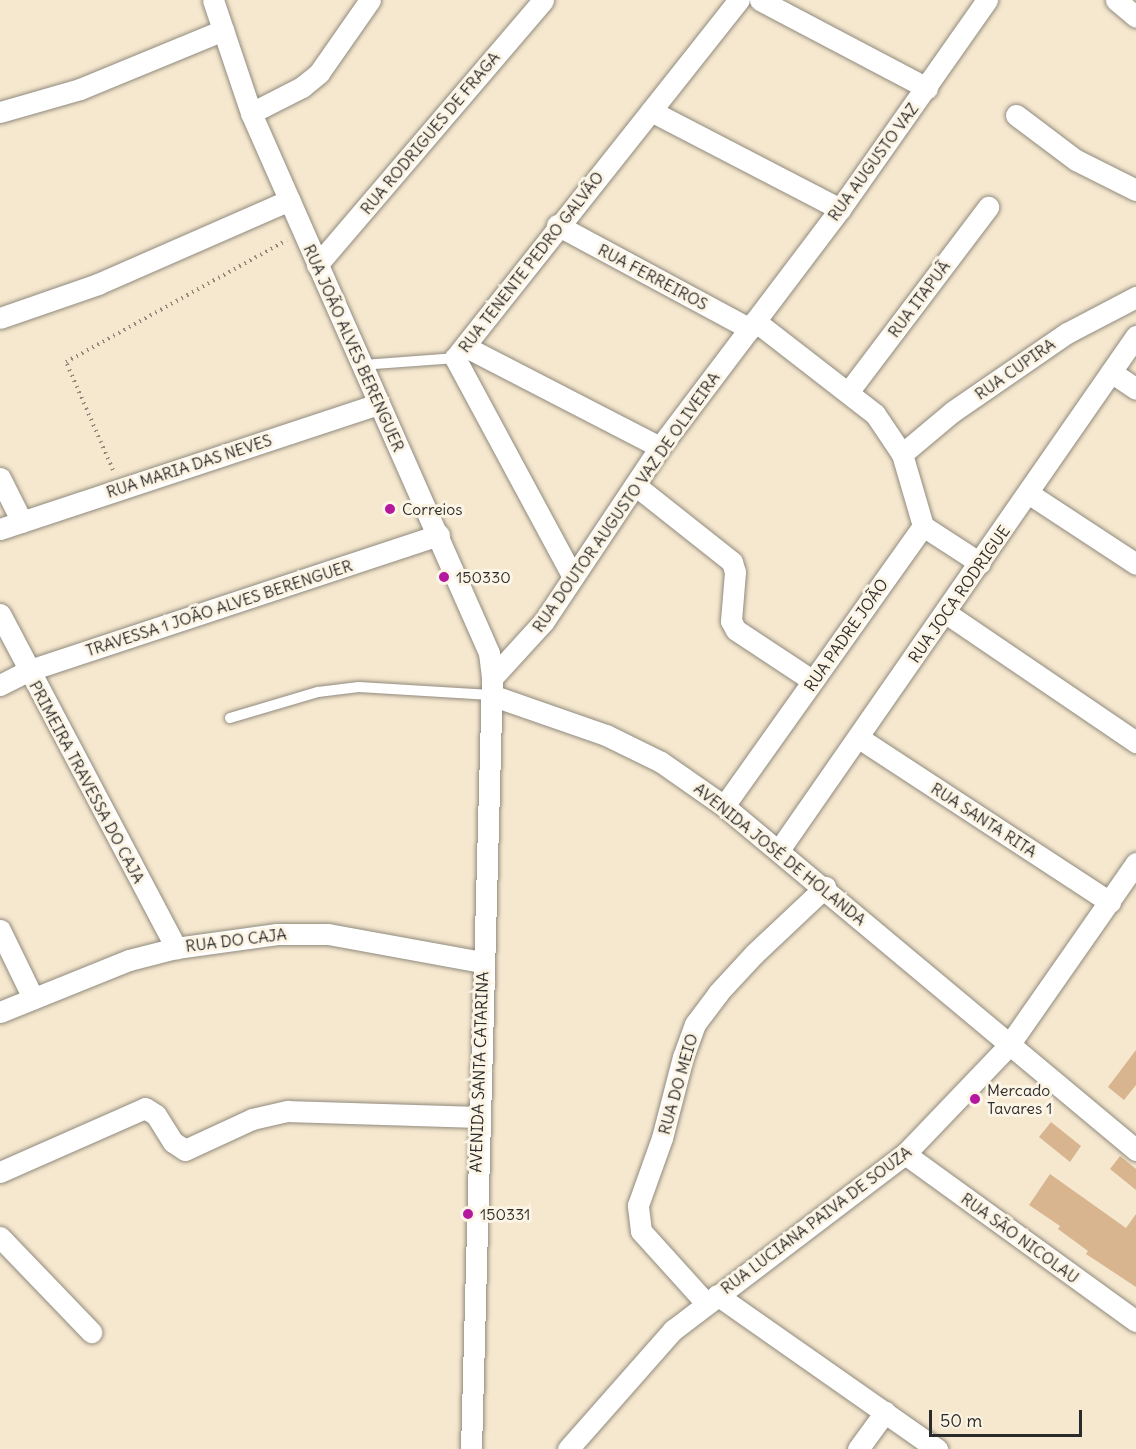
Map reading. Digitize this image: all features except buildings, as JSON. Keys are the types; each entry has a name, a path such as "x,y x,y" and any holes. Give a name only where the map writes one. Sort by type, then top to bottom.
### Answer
{"street":[{"name":"RUA JOÃO ALVES BERENGUER","path":"213,0 251,113 484,639 491,687"},
{"path":"251,113 302,87 319,72 370,0"},
{"name":"RUA RODRIGUES DE FRAGA","path":"317,265 543,0"},
{"name":"RUA TENENTE PEDRO GALVÃO","path":"573,577 460,353 557,225 739,0"},
{"path":"760,0 927,88"},
{"name":"RUA AUGUSTO VAZ","path":"752,325 840,209 987,0"},
{"path":"1116,0 1136,16"},
{"path":"0,112 80,89 223,30"},
{"path":"651,111 840,209"},
{"path":"1016,115 1076,160 1136,190"},
{"path":"0,318 98,284 289,200"},
{"name":"RUA ITAPUÃ","path":"849,391 988,207"},
{"name":"RUA FERREIROS","path":"557,225 752,325 849,391 874,414 902,453"},
{"name":"RUA CUPIRA","path":"902,453 952,412 1067,333 1136,297"},
{"name":"RUA DOUTOR AUGUSTO VAZ DE OLIVEIRA","path":"491,687 544,621 660,447 752,325"},
{"name":"RUA JOCA RODRIGUE","path":"779,850 946,613 1136,336"},
{"path":"460,353 660,447"},
{"path":"1111,372 1136,388"},
{"name":"RUA MARIA DAS NEVES","path":"0,529 121,487 379,404"},
{"path":"902,453 923,526 980,563"},
{"path":"0,478 22,522"},
{"path":"635,485 732,562 735,572 730,614 736,630 813,681"},
{"path":"1028,493 1136,564"},
{"name":"RUA PADRE JOÃO","path":"724,806 923,526"},
{"name":"TRAVESSA 1 JOÃO ALVES BERENGUER","path":"0,685 27,671 439,535"},
{"path":"946,613 1136,742"},
{"name":"PRIMEIRA TRAVESSA DO CAJA","path":"0,614 27,671 176,948"},
{"name":"AVENIDA JOSÉ DE HOLANDA","path":"491,687 606,735 661,762 724,806 825,887 1009,1045 1133,1141"},
{"name":"AVENIDA SANTA CATARINA","path":"471,1449 477,1117 491,687"},
{"name":"RUA SANTA RITA","path":"859,738 1110,902"},
{"name":"RUA LUCIANA PAIVA DE SOUZA","path":"568,1449 673,1330 711,1299 905,1155 1009,1045 1136,863"},
{"name":"RUA DO MEIO","path":"711,1299 641,1231 638,1205 695,1024 725,985 825,887"},
{"path":"0,930 33,998"},
{"name":"RUA DO CAJA","path":"0,1012 129,960 176,948 304,932 482,962"},
{"path":"5,1170 145,1108 156,1114 173,1142 185,1150 268,1113 477,1117"},
{"name":"RUA SÃO NICOLAU","path":"905,1155 1136,1321"},
{"path":"0,1237 91,1332"},
{"path":"711,1299 885,1412 937,1449"},
{"path":"858,1449 885,1412"}],"lane":[{"path":"362,365 460,353"},
{"path":"230,718 318,692 359,687 491,687"}],"path":[{"path":"121,487 66,363 302,231"}],"place":[{"name":"Correios","path":"390,509"},
{"name":"150330","path":"444,577"},
{"name":"Mercado Tavares 1","path":"975,1099"},
{"name":"150331","path":"468,1214"}]}
